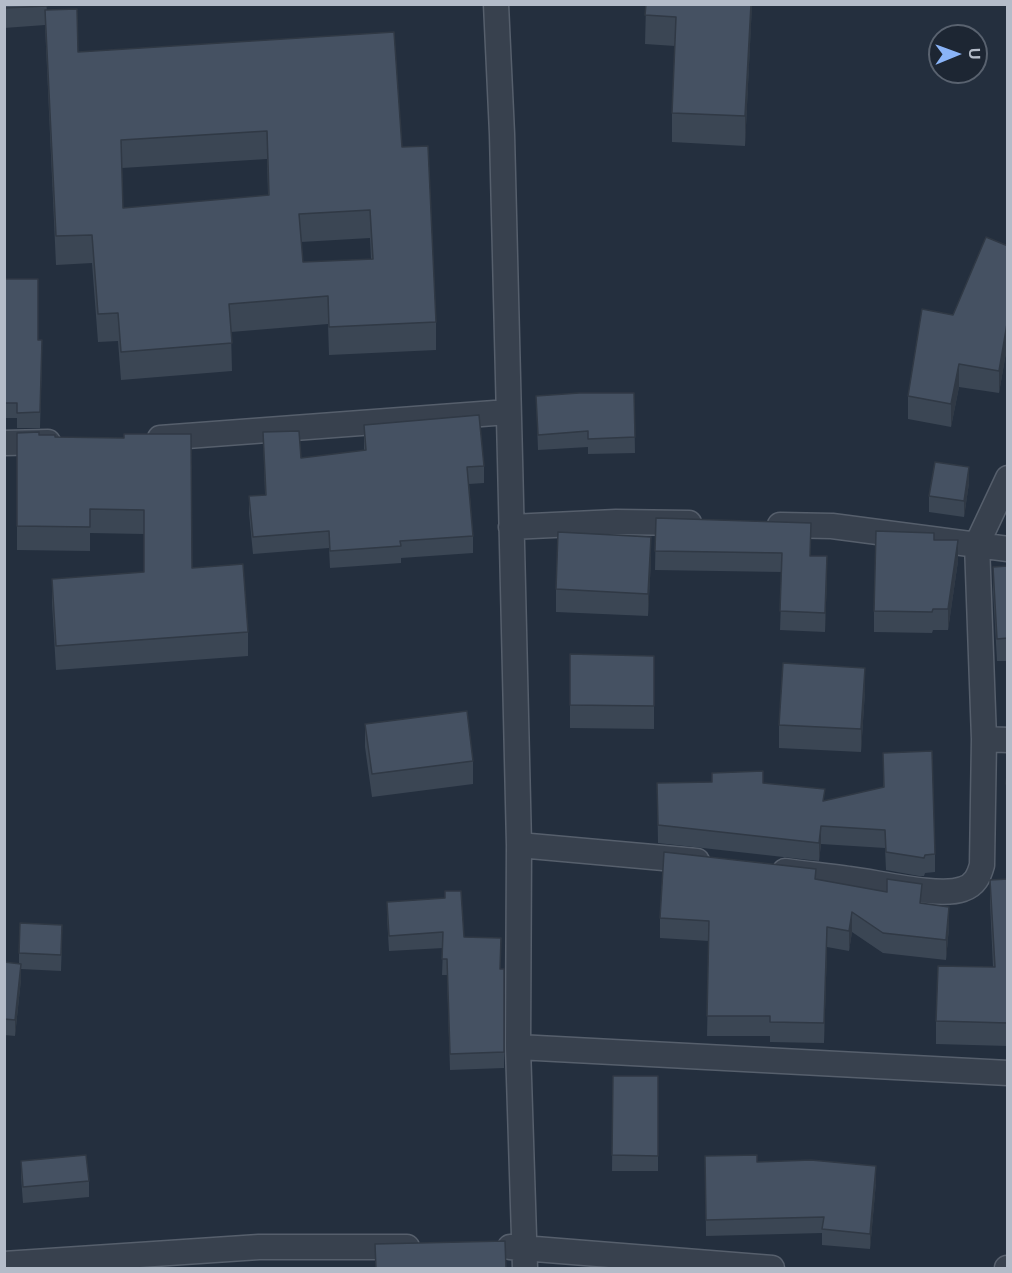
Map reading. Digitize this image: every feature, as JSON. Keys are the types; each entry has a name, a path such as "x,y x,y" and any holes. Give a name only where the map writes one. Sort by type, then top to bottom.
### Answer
{"street":[{"path":"496,4 502,134 519,845 518,1047 524,1258"},
{"path":"138,439 508,412"},
{"path":"4,443 71,442"},
{"path":"762,868 918,890 961,890 971,886 980,877 996,740 977,544 1008,478"},
{"path":"511,526 616,522 712,523"},
{"path":"758,524 832,526 1008,549"},
{"path":"519,845 717,863"},
{"path":"518,1047 1008,1073"},
{"path":"4,1264 259,1247 432,1247"},
{"path":"490,1247 524,1258 772,1269"}],"building":[{"path":"4,4 46,4 47,6 4,8"},
{"path":"646,4 751,4 745,116 672,113 676,17 645,15"},
{"path":"77,9 78,52 394,32 402,147 428,146 436,322 329,327 328,296 229,304 232,343 121,352 118,313 98,314 92,235 56,236 45,10","holes":["267,131 269,195 123,208 121,140","370,210 373,259 303,262 299,214"]},
{"path":"986,237 1008,246 1008,318 999,371 959,364 951,404 908,396 922,309 953,315"},
{"path":"4,279 38,279 38,340 42,340 40,412 17,413 17,403 4,403"},
{"path":"634,393 635,437 588,439 588,431 538,435 536,396"},
{"path":"479,415 484,466 467,467 473,536 400,541 401,546 330,551 329,531 253,537 249,496 266,495 263,432 299,431 301,458 366,450 364,425"},
{"path":"39,432 39,435 55,435 55,437 124,438 124,434 191,434 192,568 243,564 248,632 56,646 52,579 144,572 144,510 90,509 90,527 17,526 17,433"},
{"path":"935,462 969,467 964,501 929,496"},
{"path":"656,518 811,523 810,556 827,556 825,613 780,611 782,553 655,551"},
{"path":"876,531 934,533 934,540 958,540 948,609 933,609 932,612 874,611"},
{"path":"558,532 651,537 648,594 556,589"},
{"path":"1008,566 1008,638 997,639 993,567"},
{"path":"570,654 654,656 654,706 570,705"},
{"path":"783,663 865,668 861,729 779,725"},
{"path":"467,711 473,761 372,774 365,724"},
{"path":"932,751 935,854 925,855 924,858 886,852 885,830 821,826 819,843 658,825 657,783 712,782 712,773 763,771 763,783 825,789 823,801 884,787 883,753"},
{"path":"664,852 816,869 815,879 887,892 887,879 922,884 920,903 949,907 946,940 883,933 852,912 849,931 827,927 824,1023 770,1022 770,1016 707,1016 709,921 660,918"},
{"path":"1008,879 1008,1023 936,1021 938,966 995,967 990,880"},
{"path":"445,891 461,891 464,937 501,938 500,969 504,969 504,1052 450,1054 447,959 442,959 443,932 389,936 387,902 445,898"},
{"path":"20,923 62,925 61,955 19,953"},
{"path":"4,962 21,964 15,1020 4,1019"},
{"path":"613,1076 658,1076 658,1156 612,1155"},
{"path":"86,1155 89,1181 23,1187 21,1161"},
{"path":"757,1155 757,1162 811,1160 876,1166 870,1234 822,1229 824,1217 706,1220 705,1156"},
{"path":"505,1241 506,1269 376,1269 375,1244"}]}
